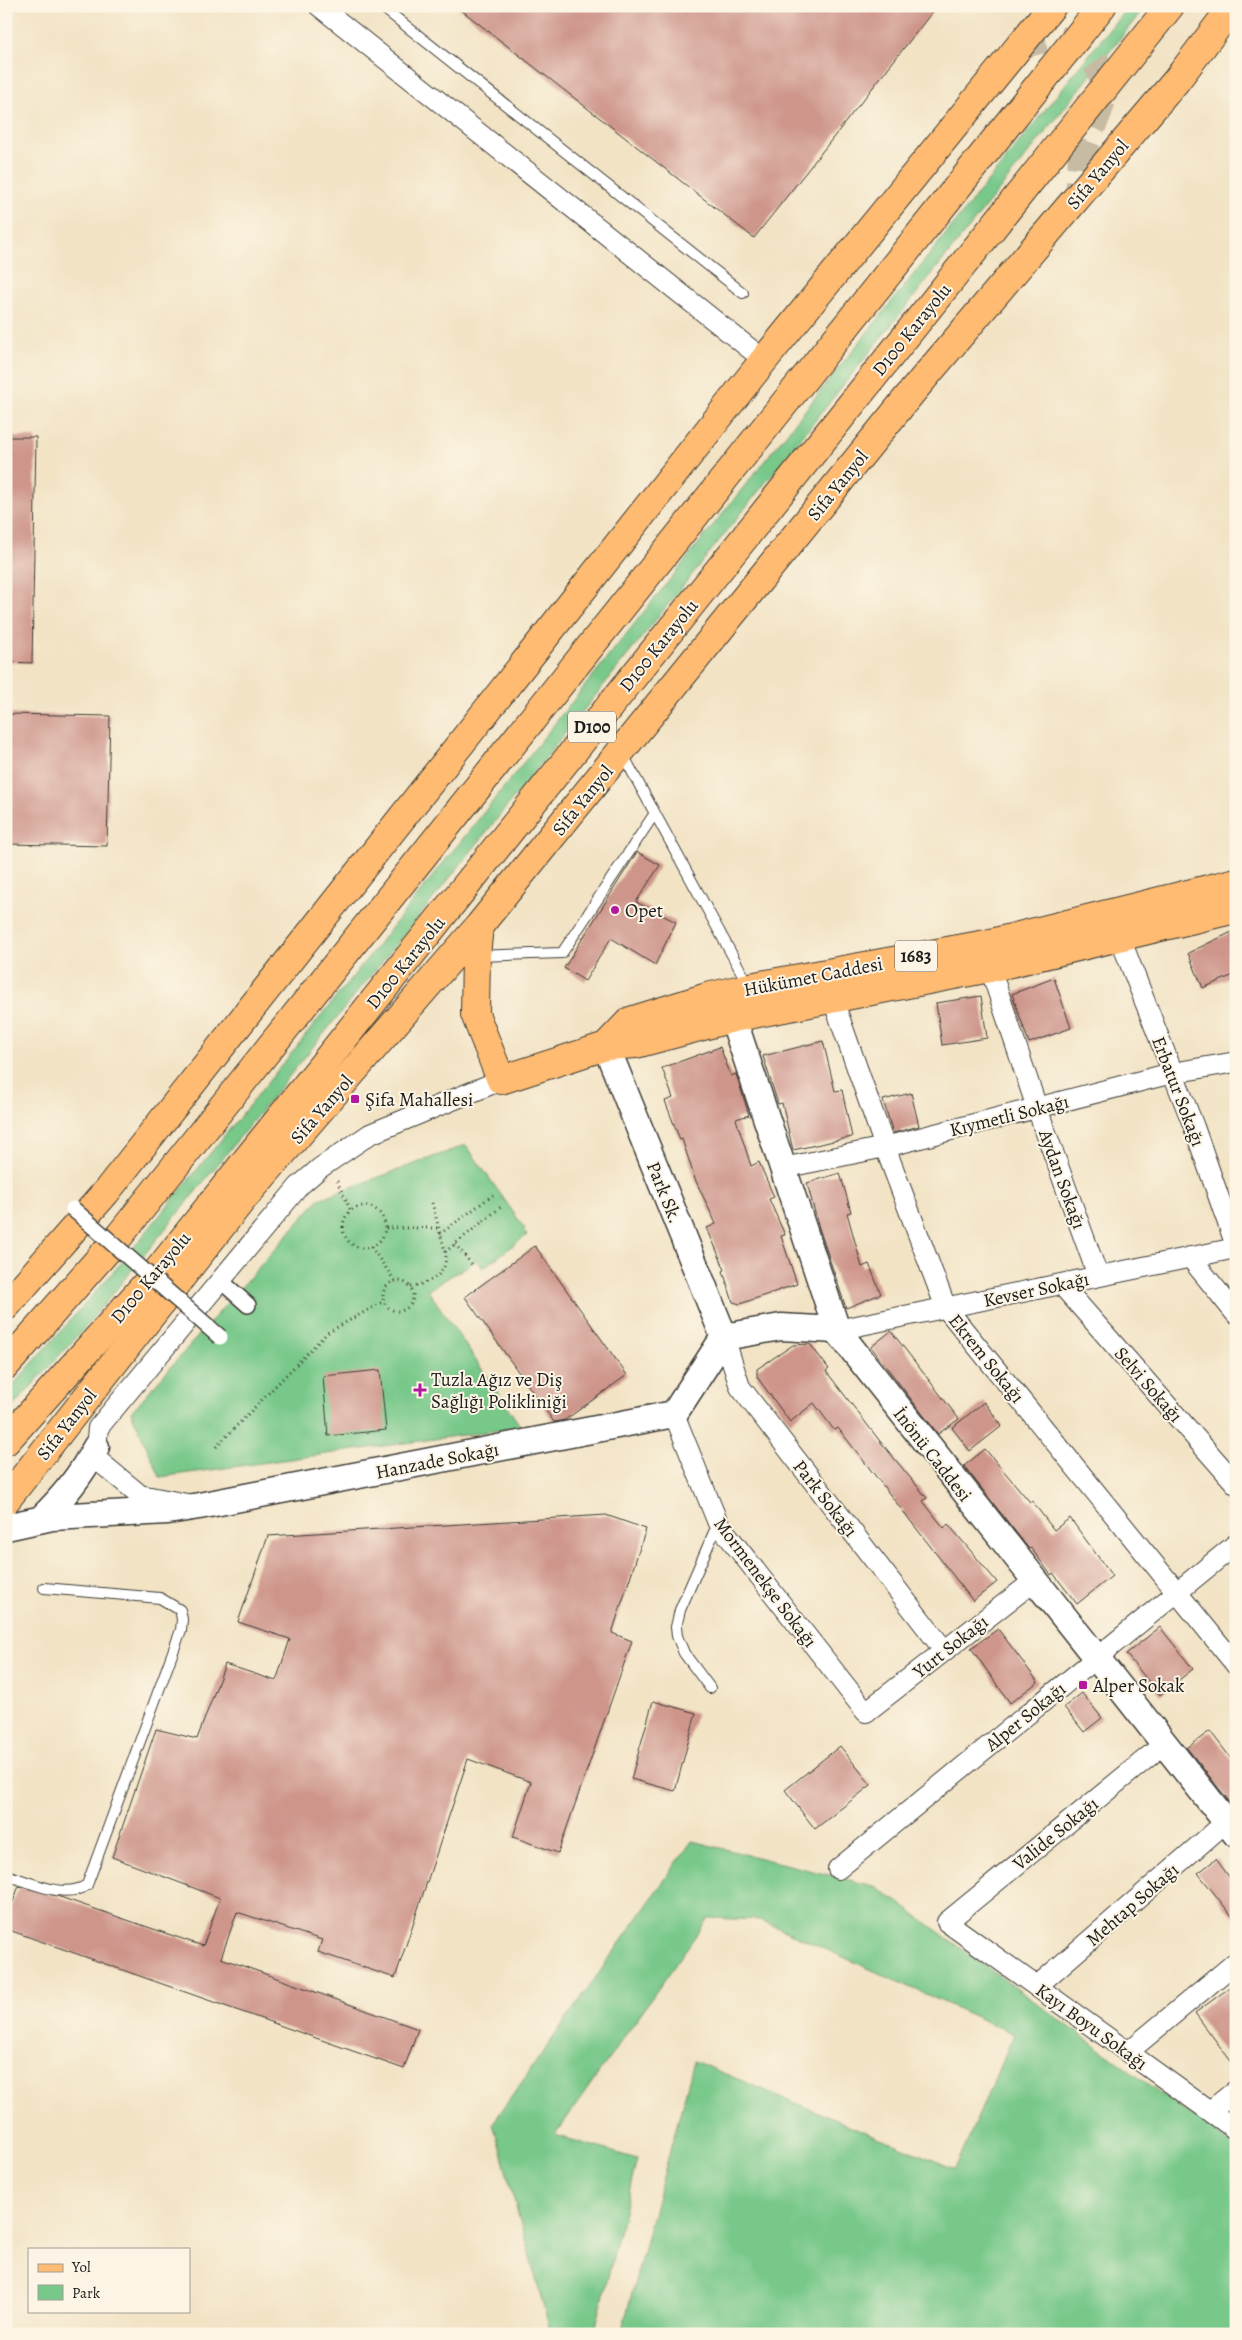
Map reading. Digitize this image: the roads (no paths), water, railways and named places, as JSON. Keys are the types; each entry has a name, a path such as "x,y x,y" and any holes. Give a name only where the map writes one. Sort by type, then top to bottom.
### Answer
{"main road":[{"path":"6,1306 764,360 1052,6"},
{"name":"D100","path":"6,1366 116,1240 1102,6"},
{"name":"D100 Karayolu","path":"6,1441 156,1273 1170,6"},
{"name":"Sifa Yanyol","path":"6,1500 241,1201 479,926 912,392 1176,81 1234,6"},
{"name":"Hükümet Caddesi","path":"606,1046 630,1021 708,997 750,987 991,943 1236,882"},
{"name":"Hükümet Caddesi","path":"501,1080 606,1046 636,1044 733,1018 832,997 990,968 1236,909"},
{"path":"479,926 476,956 475,1014 501,1080"}],"street":[{"path":"319,6 764,360"},
{"name":"Erbatur Sokağı","path":"1120,938 1194,1126 1236,1247"},
{"name":"Aydan Sokağı","path":"990,968 1037,1108 1098,1276"},
{"name":"Ekrem Sokağı","path":"832,997 884,1147 946,1308 1236,1666"},
{"name":"İnönü Caddesi","path":"733,1018 837,1330 1231,1828"},
{"name":"Park Sk.","path":"606,1046 724,1337"},
{"name":"Kıymetli Sokağı","path":"783,1168 884,1147 1172,1073 1236,1062"},
{"path":"200,1506 140,1494 95,1458 98,1428 299,1186 328,1162 370,1134 501,1080"},
{"path":"73,1209 220,1337"},
{"name":"Kevser Sokağı","path":"837,1330 1236,1247"},
{"path":"1190,1257 1236,1314"},
{"path":"220,1280 248,1305"},
{"name":"Selvi Sokağı","path":"1061,1284 1236,1484"},
{"path":"674,1414 724,1337 781,1327 837,1330"},
{"name":"Park Sokağı","path":"724,1337 740,1386 944,1650"},
{"name":"Hanzade Sokağı","path":"6,1527 52,1517 168,1511 200,1506 674,1414"},
{"name":"Mormenekşe Sokağı","path":"674,1414 718,1523 866,1712"},
{"path":"41,1519 64,1497 82,1474 96,1447"},
{"name":"Alper Sokağı","path":"838,1869 1236,1544"},
{"name":"Yurt Sokağı","path":"866,1712 1034,1581"},
{"name":"Valide Sokağı","path":"947,1922 1164,1744"},
{"name":"Mehtap Sokağı","path":"1037,1986 1231,1828"},
{"name":"Kayı Boyu Sokağı","path":"947,1922 1236,2130"},
{"path":"1128,2052 1236,1962"},
{"path":"1210,2111 1236,2090"}],"lane":[{"path":"382,6 743,294"},
{"path":"621,751 750,987"},
{"path":"476,956 562,953 655,813"},
{"path":"710,1688 684,1653 677,1636 676,1627 680,1610 718,1523"},
{"path":"6,1875 65,1892 78,1891 87,1885 181,1630 180,1610 160,1598 44,1588"}],"tunnel":[{"path":"1019,46 1043,39 1065,41 1081,49 1093,60 1100,71 1104,82 1103,93 1101,104 1084,148 1079,195"}],"place":[{"name":"Opet","path":"615,910"},
{"name":"Şifa Mahallesi","path":"355,1099"},
{"name":"Tuzla Ağız ve Diş Sağlığı Polikliniği","path":"420,1390"},
{"name":"Alper Sokak","path":"1083,1685"}]}
